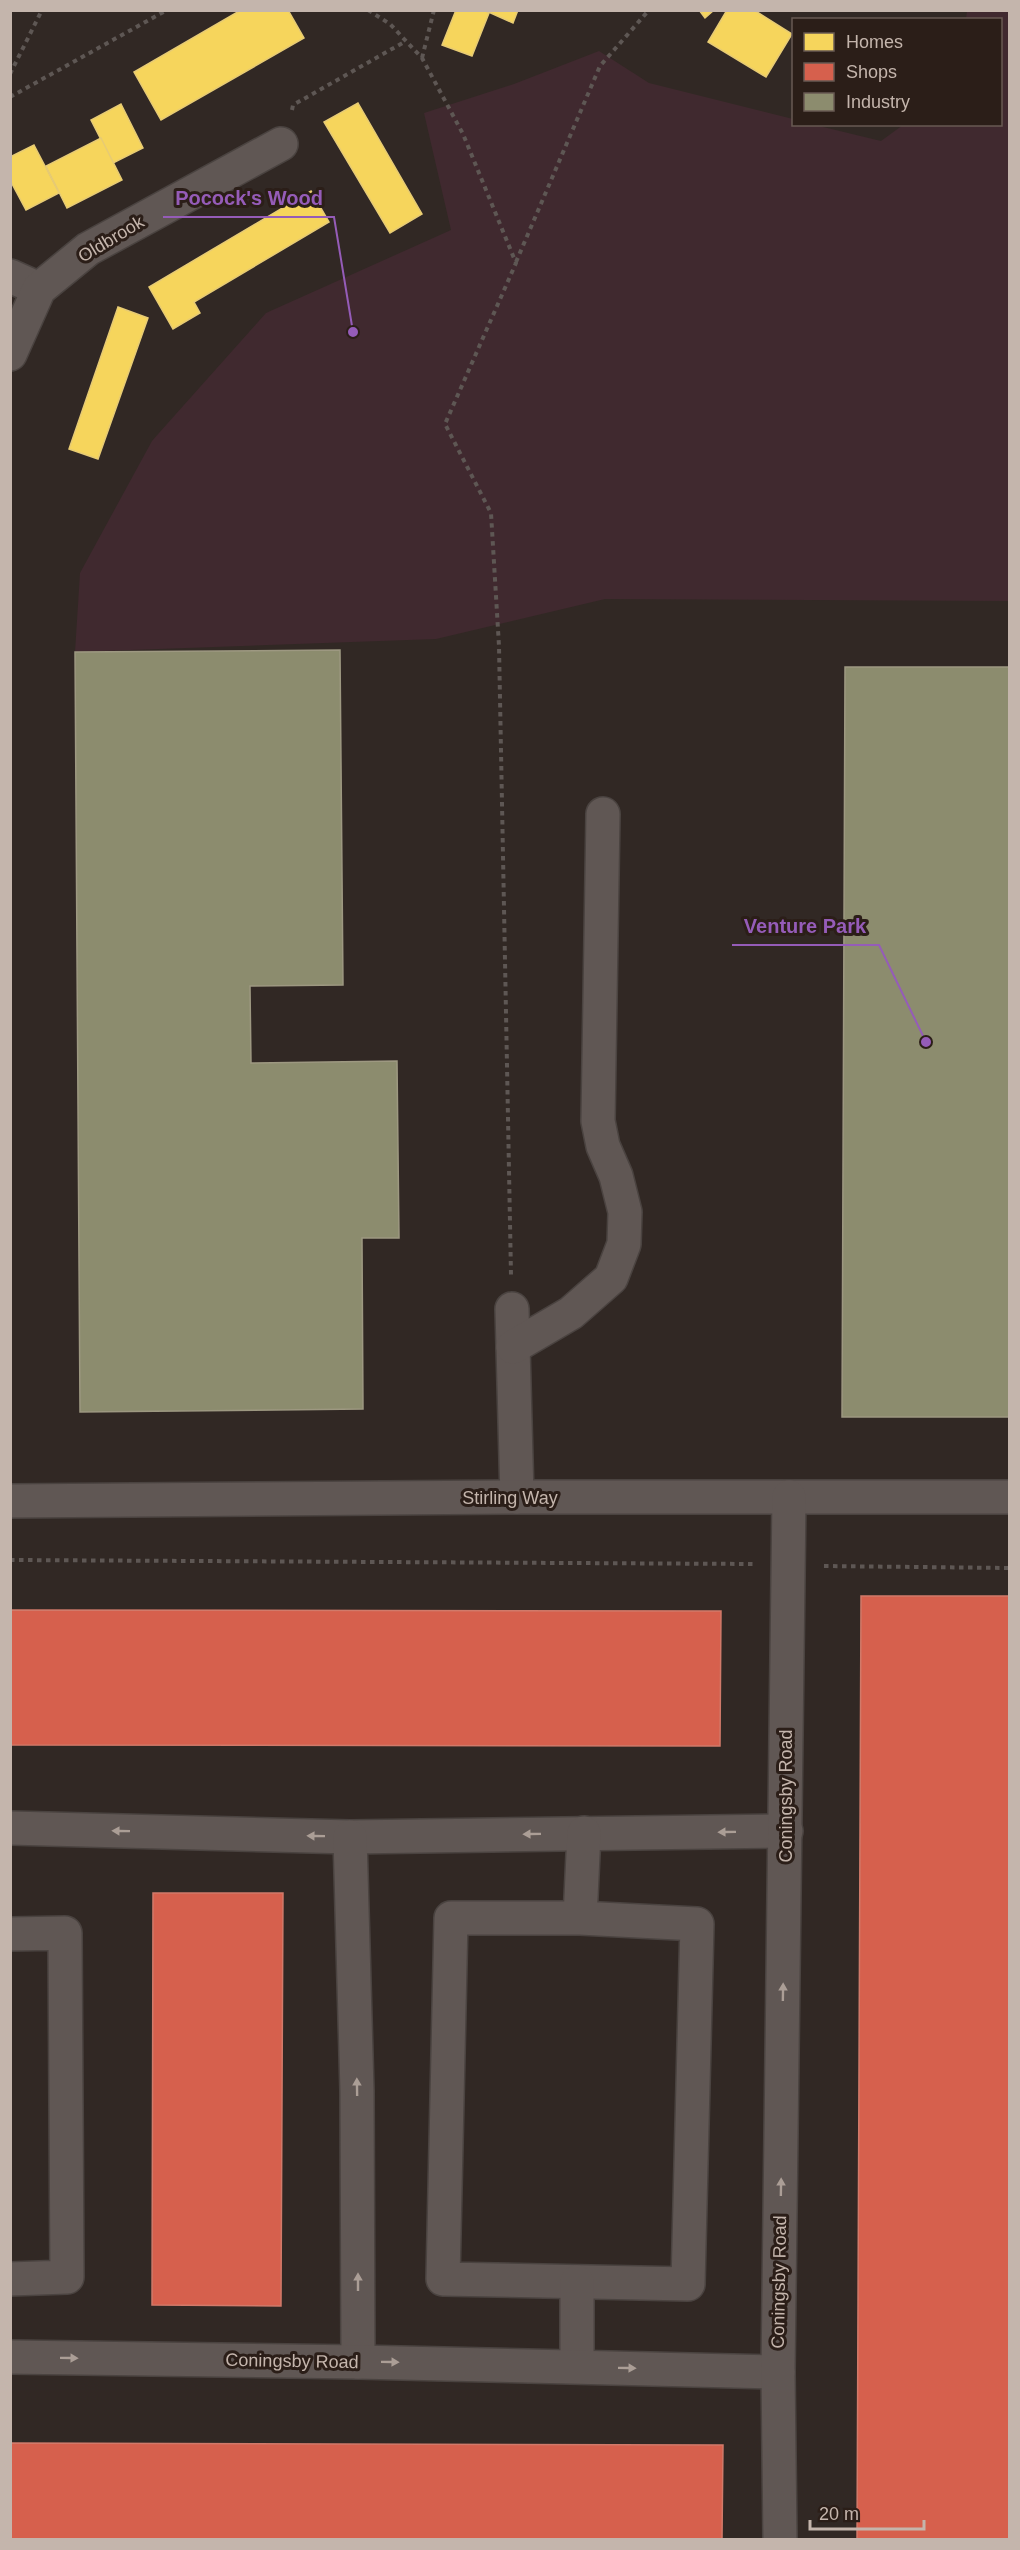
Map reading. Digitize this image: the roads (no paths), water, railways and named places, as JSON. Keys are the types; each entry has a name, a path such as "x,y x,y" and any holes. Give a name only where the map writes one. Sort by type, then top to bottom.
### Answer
{"street":[{"name":"Oldbrook","path":"10,354 25,282 281,144"},
{"path":"513,1347 571,1313 611,1278 624,1244 625,1212 615,1176 603,1146 598,1121 603,814"},
{"path":"512,1309 517,1497"},
{"name":"Stirling Way","path":"10,1501 517,1497 1010,1497"},
{"name":"Coningsby Road","path":"10,2357 778,2372 789,1497"},
{"path":"10,1828 350,1837 786,1831"},
{"path":"580,1918 584,1833"},
{"path":"350,1837 357,2091 358,2362"},
{"path":"451,1918 580,1918 697,1924 688,2284 443,2279 451,1918"},
{"path":"10,1934 65,1933 67,2265 67,2277 10,2279"},
{"path":"577,2282 577,2367"},
{"path":"778,2372 780,2540"}],"place":[{"name":"Pocock's Wood","path":"353,332"},
{"name":"Venture Park","path":"926,1042"}]}
